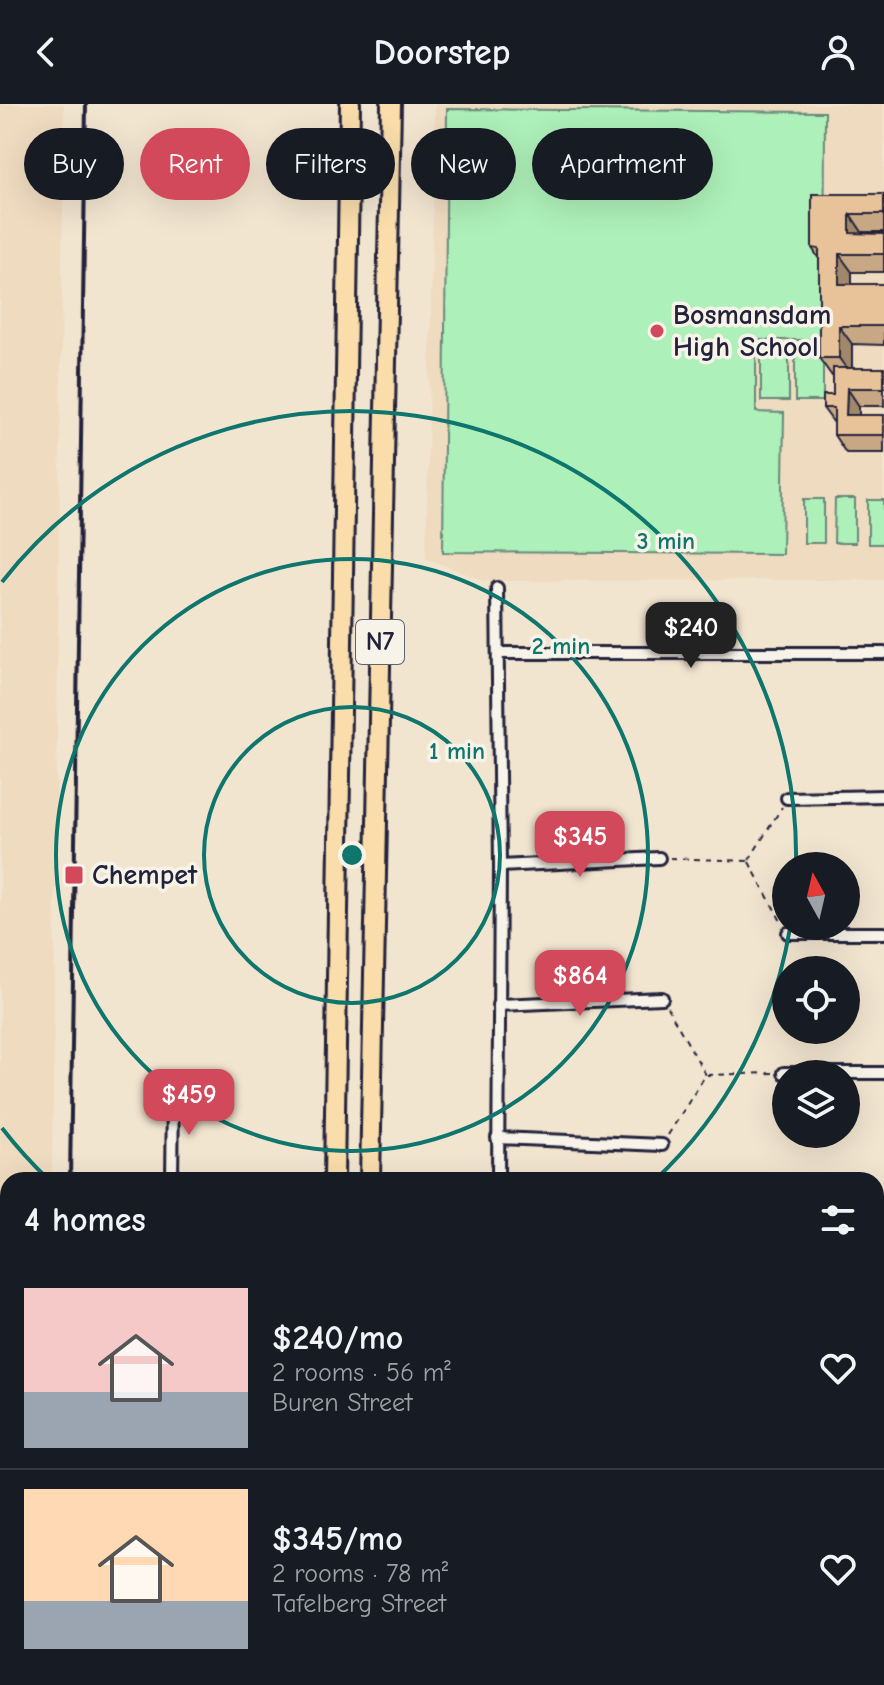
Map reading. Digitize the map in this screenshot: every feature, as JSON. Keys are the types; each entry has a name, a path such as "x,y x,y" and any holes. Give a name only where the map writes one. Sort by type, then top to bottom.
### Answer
{"highway":[{"name":"N7","path":"334,1172 350,104"},
{"name":"N7","path":"370,1172 391,104"}],"street":[{"path":"497,588 500,866 498,1172"},
{"path":"498,653 884,653"},
{"path":"787,798 884,796"},
{"path":"500,866 659,858"},
{"path":"860,933 884,933"},
{"path":"498,1005 662,998"},
{"path":"860,1073 884,1073"},
{"path":"172,1172 173,1093"},
{"path":"497,1138 662,1145"}],"path":[{"path":"748,861 787,798"},
{"path":"659,858 748,861"},
{"path":"748,861 772,904"},
{"path":"662,998 706,1075"},
{"path":"706,1075 772,1073"},
{"path":"662,1145 706,1075"}],"shaded area":[{"path":"0,104 64,104 64,128 24,128 24,200 63,200 52,1172 0,1172"},
{"name":"Bosmansdam High School","path":"435,104 884,104 884,580 484,581 426,558 433,200 516,200 516,128 435,128"}],"green space":[{"name":"Bosmansdam High School","path":"447,109 825,112 824,340 756,340 756,412 784,413 782,554 443,552 446,200 516,200 516,128 447,128"},
{"path":"795,344 823,344 823,401 795,401"},
{"path":"761,345 789,345 789,401 761,401"},
{"path":"804,499 824,499 824,543 804,543"},
{"path":"835,499 855,499 855,543 834,543"},
{"path":"868,500 884,500 884,544 868,544"}],"building":[{"path":"812,194 884,194 884,214 850,214 850,233 884,234 884,254 839,254 839,284 884,284 884,326 839,326 839,358 819,358 819,249 812,248"},
{"path":"833,368 884,368 884,388 847,388 846,415 884,415 884,435 834,435 834,408 823,408 823,395 833,395"}],"railway":[{"path":"70,1172 86,104"}],"place":[{"name":"Bosmansdam High School","path":"657,331"},
{"name":"Chempet","path":"74,875"}]}
